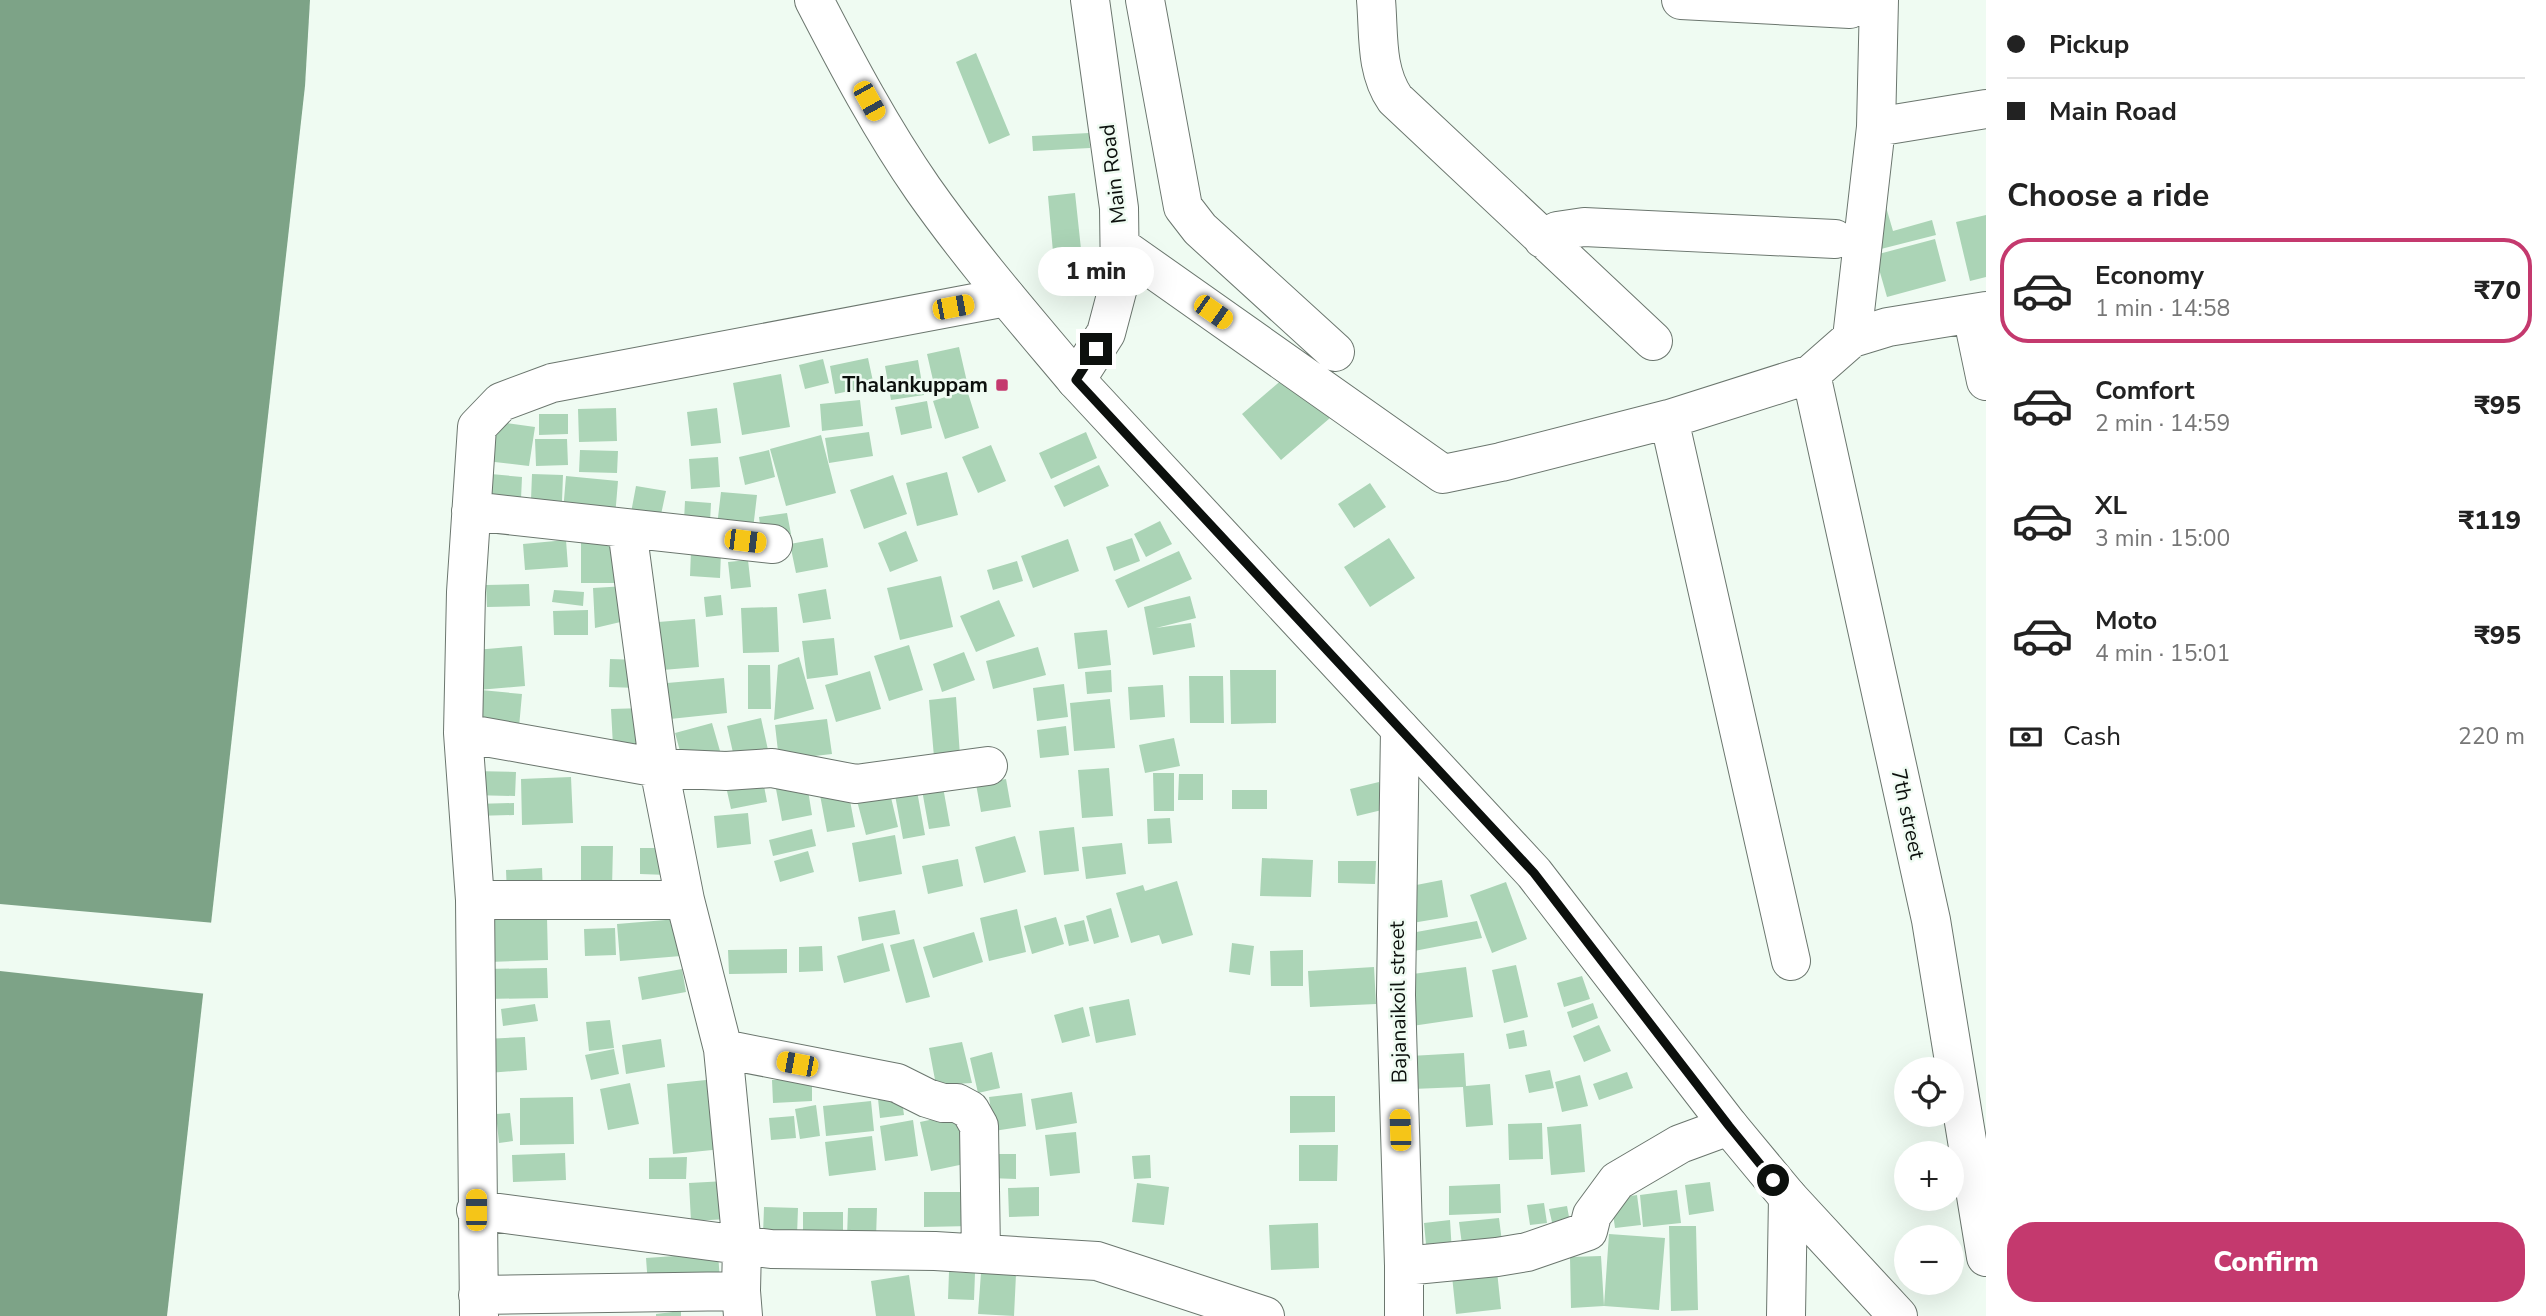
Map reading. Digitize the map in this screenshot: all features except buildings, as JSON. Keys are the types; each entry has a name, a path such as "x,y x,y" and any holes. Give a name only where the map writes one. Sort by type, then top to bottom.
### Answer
{"street":[{"path":"814,0 880,120 922,187 1006,298 1076,380 1534,873 1729,1126 1788,1198 1898,1316"},
{"name":"Main Road","path":"1076,380 1106,333 1120,280 1119,208 1090,0"},
{"path":"1145,0 1179,194 1189,218 1335,352"},
{"path":"1376,0 1382,72 1391,92 1653,341"},
{"path":"1681,0 1865,4 1876,127 1852,338"},
{"path":"1876,127 1986,109"},
{"path":"1543,239 1557,231 1584,227 1835,239"},
{"path":"1171,283 1179,264 1213,241"},
{"path":"1119,246 1443,474 1669,419 1811,374 1852,338 1888,327 1979,313 1986,381"},
{"path":"627,529 659,768 685,900 723,1049 742,1247 742,1303 479,1305 475,900 463,733 466,592 477,427 501,402 552,383 1006,298"},
{"name":"7th street","path":"1811,374 1931,920 1986,1257"},
{"path":"1669,419 1791,961"},
{"path":"471,511 773,544"},
{"name":"Bajanaikoil street","path":"1400,729 1396,995 1404,1316"},
{"path":"463,733 659,768 726,771 772,768 856,784 988,766"},
{"path":"475,900 685,900"},
{"path":"723,1049 897,1083 927,1098 943,1103 957,1103 970,1110 979,1126 981,1253"},
{"path":"1404,1266 1497,1258 1527,1252 1588,1231 1592,1215 1617,1181 1680,1144 1729,1126"},
{"path":"1786,1316 1788,1198"},
{"path":"476,1210 742,1247 981,1253 1097,1261 1265,1316"}],"shaded area":[{"path":"0,0 310,0 305,86 167,1316 0,1316"}],"pier":[{"path":"0,904 215,923 207,994 0,971"}],"place":[{"name":"Thalankuppam","path":"1002,385"}],"route":[{"path":"1096,349 1076,380 1534,873 1773,1180"}]}
